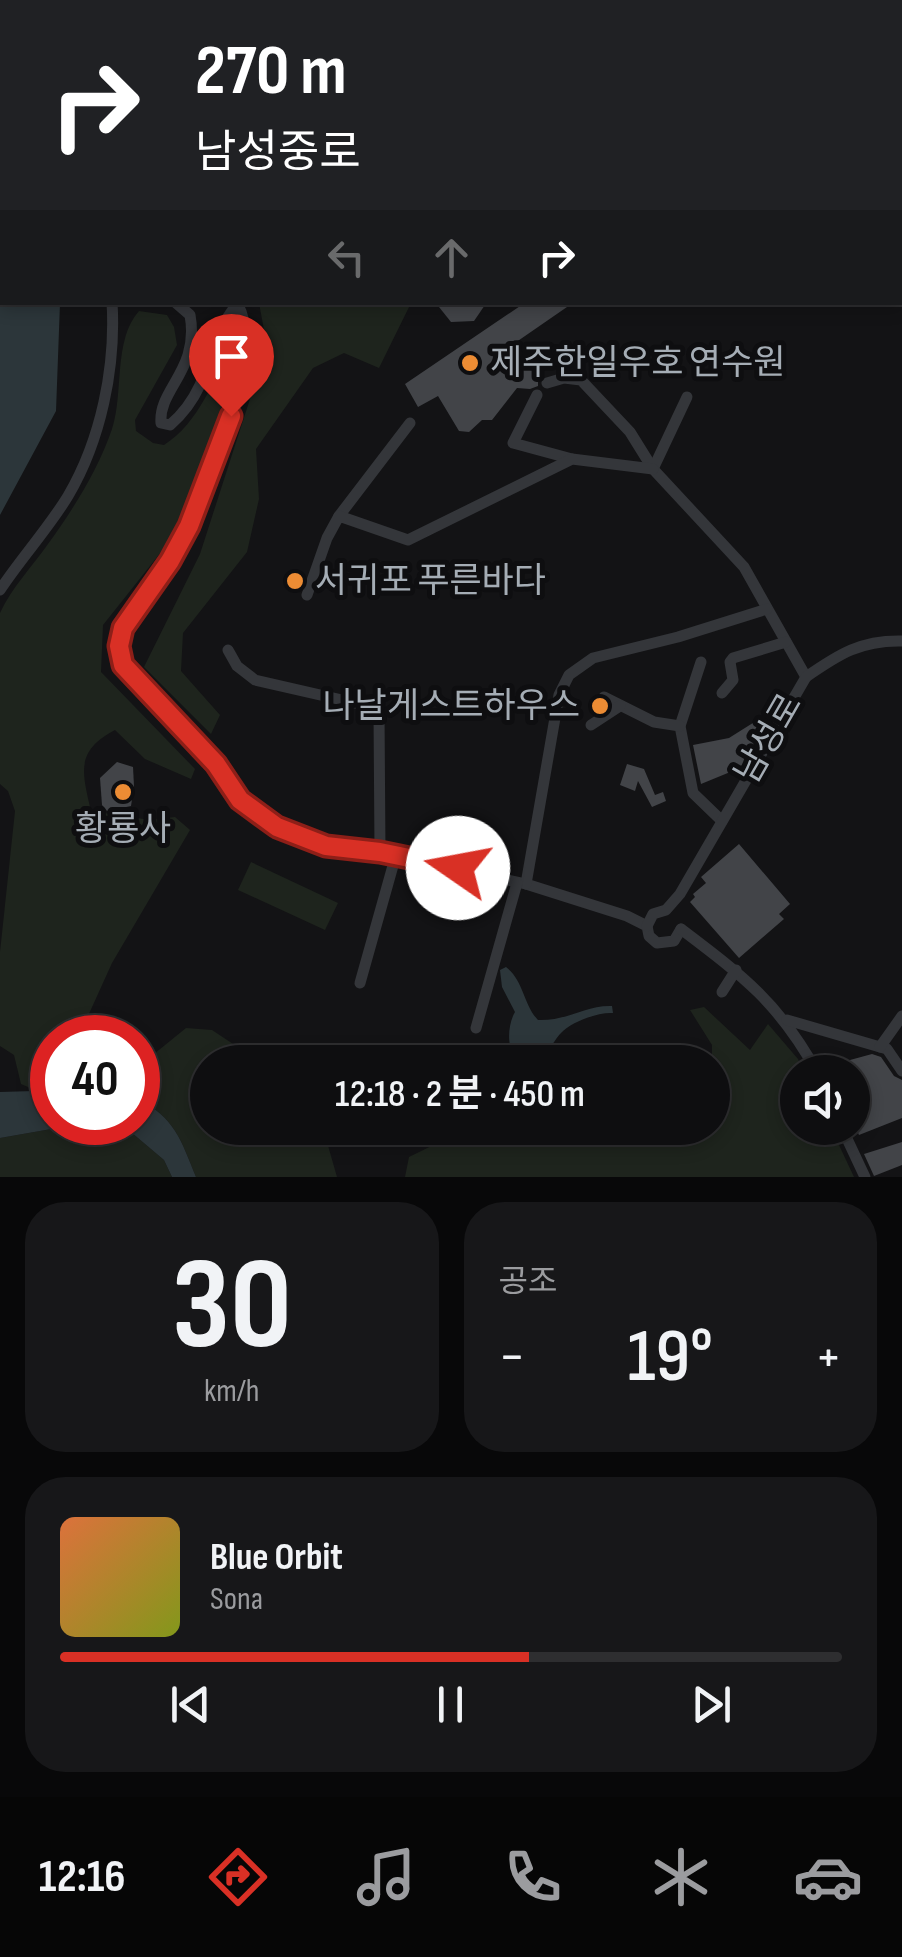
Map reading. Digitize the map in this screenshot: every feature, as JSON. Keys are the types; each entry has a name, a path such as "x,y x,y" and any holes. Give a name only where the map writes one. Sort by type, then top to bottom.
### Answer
{"street":[{"path":"0,590 66,500 94,438 111,354 112,305"},
{"path":"178,305 190,316 192,346 188,363 161,412 161,423 170,425 190,404 230,310 238,305 243,324 242,378 189,526 170,561 123,628 119,646 123,665 216,764 240,800 277,827 326,846 396,855 522,884 649,921 671,912 680,933 749,980 784,1019 806,1055"},
{"path":"547,383 564,378 582,380 630,432 653,469 744,567 806,677"},
{"path":"537,395 513,443 572,459 653,469"},
{"path":"653,469 687,397"},
{"path":"307,595 326,538 339,516 410,423"},
{"path":"339,516 408,540 572,459"},
{"path":"476,1028 522,884 559,694 569,674 593,658 767,609"},
{"name":"남성로","path":"671,912 806,677 837,655 875,640 902,641"},
{"path":"722,693 733,680 732,658 786,642"},
{"path":"228,650 244,673 379,712 380,852"},
{"path":"702,662 680,726 694,793 722,821"},
{"path":"604,697 654,722 680,726"},
{"path":"590,725 620,706"},
{"path":"360,984 396,855"},
{"path":"649,921 649,936 655,948 668,944 680,933"},
{"path":"722,992 736,970"},
{"path":"880,1047 902,1016"},
{"path":"784,1019 887,1049 902,1071"},
{"path":"850,1145 864,1177"}],"shaded area":[{"path":"0,305 60,305 56,411 0,515"},
{"path":"259,305 410,305 379,368 344,353 313,368 256,449 259,499 247,552 183,633 181,671 220,715 211,734 144,667 200,554 267,346"},
{"path":"139,311 167,315 174,327 177,345 135,420 136,431 153,443 164,445 187,425 205,399 232,342 232,371 202,471 165,547 103,625 101,672 195,769 191,779 145,759 115,730 87,755 85,785 91,811 150,820 175,817 190,830 112,963 88,1015 30,1015 30,1088 21,1084 14,1055 0,1046 0,952 15,811 8,791 0,784 0,613 67,517 100,459 116,415 122,352"},
{"path":"251,862 338,903 325,930 238,890"},
{"path":"506,967 516,979 538,1020 603,1006 612,1006 613,1013 571,1025 553,1045 510,1045 515,1012 502,987 500,970"},
{"path":"704,1007 750,1050 768,1024 795,1055 780,1055 780,1145 839,1145 854,1177 405,1177 409,1157 433,1145 730,1145 730,1045 712,1045 690,1010"},
{"path":"186,1028 212,1030 234,1045 190,1045 190,1145 328,1145 337,1177 196,1177 181,1141 160,1113 160,1049"},
{"path":"30,1091 30,1133 0,1138 0,1092"},
{"path":"160,1113 181,1141 196,1177 172,1177 164,1160 146,1145 160,1145"},
{"path":"30,1133 30,1145 146,1145 164,1160 172,1177 0,1177 0,1138"}],"building":[{"path":"437,305 485,305 474,321 451,322"},
{"name":"제주한일우호 연수원","path":"522,305 567,307 499,354 508,368 523,358 538,379 538,386 517,388 492,420 482,420 469,432 459,431 438,396 418,407 405,384"},
{"path":"756,721 765,730 740,768 701,784 693,745 729,738"},
{"path":"117,762 133,767 131,806 107,811 102,805 100,778"},
{"path":"627,764 644,769 655,795 663,792 666,801 652,807 638,781 635,791 620,785"},
{"path":"739,844 790,904 779,914 784,919 739,958 690,902 706,883 701,877"},
{"path":"872,1054 881,1057 894,1076 902,1080 902,1118 870,1131 870,1055"},
{"path":"902,1142 902,1165 874,1176 864,1154"}],"place":[{"name":"제주한일우호 연수원","path":"470,363"},
{"name":"서귀포 푸른바다","path":"295,581"},
{"name":"나날게스트하우스","path":"600,706"},
{"name":"황룡사","path":"123,792"}],"route":[{"path":"231,416 189,526 170,561 123,628 119,646 123,665 216,764 240,800 277,827 326,846 458,868"}]}
